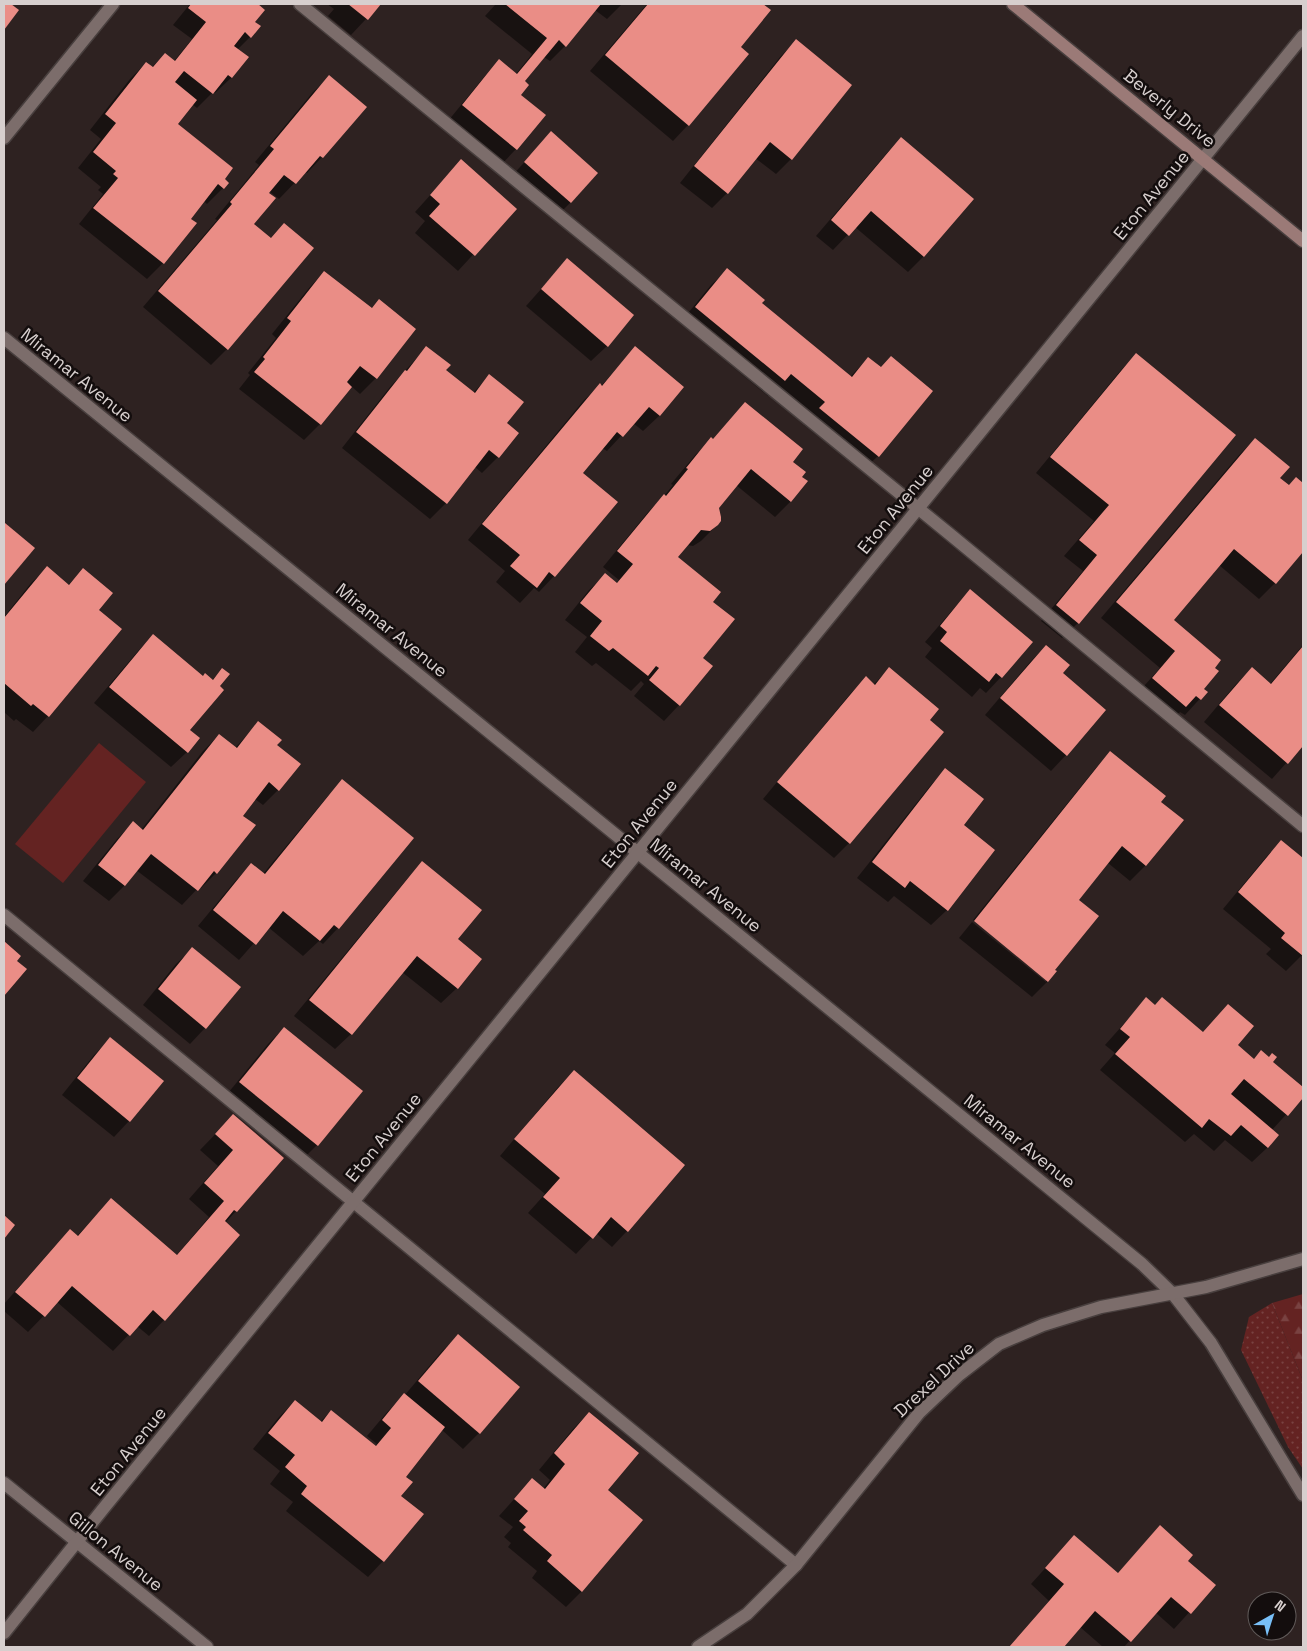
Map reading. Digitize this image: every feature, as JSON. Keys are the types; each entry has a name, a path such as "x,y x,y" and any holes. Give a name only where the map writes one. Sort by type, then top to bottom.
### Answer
{"street":[{"path":"4,138 113,4"},
{"path":"300,4 1303,826"},
{"name":"Beverly Drive","path":"1013,4 1204,158 1303,241"},
{"name":"Eton Avenue","path":"4,1633 1303,36"},
{"name":"Miramar Avenue","path":"4,338 1142,1264 1173,1294 1211,1343 1303,1495"},
{"path":"4,915 796,1565"},
{"name":"Drexel Drive","path":"698,1647 747,1614 796,1565 919,1413 959,1375 998,1344 1043,1325 1101,1307 1206,1287 1303,1260"},
{"name":"Gillon Avenue","path":"4,1482 207,1647"}],"green space":[{"path":"99,743 146,782 63,883 15,844"},
{"path":"1303,1294 1303,1381 1272,1303"},
{"path":"1272,1303 1303,1381 1303,1469 1288,1447 1241,1350 1249,1317"}],"building":[{"path":"4,4 11,4 19,10 4,30"},
{"path":"191,4 258,4 265,10 255,22 261,26 251,38 245,32 234,46 249,57 232,78 228,75 213,94 184,71 175,82 197,100 178,124 233,168 225,179 229,183 224,189 218,184 191,219 197,223 164,264 93,208 118,178 113,174 116,171 93,152 116,123 105,114 146,62 153,67 165,53 175,61 206,22 188,8"},
{"path":"348,4 381,4 368,20"},
{"path":"505,4 601,4 566,47 559,40 525,81 529,85 521,95 546,115 517,150 462,105 499,59 517,74 547,38"},
{"path":"648,4 763,4 771,10 741,47 749,54 689,126 605,55"},
{"path":"796,39 852,85 792,160 770,142 728,194 694,166"},
{"path":"329,75 367,107 323,158 320,156 296,184 284,175 269,193 276,198 254,224 271,238 284,223 314,248 228,350 158,291 232,204 230,202 274,149 270,146"},
{"path":"551,131 598,173 571,203 524,162"},
{"path":"901,137 974,199 924,257 871,211 849,236 831,220"},
{"path":"461,159 517,209 475,256 429,216 440,204 430,195"},
{"path":"567,258 634,315 608,347 541,289"},
{"path":"727,268 765,300 762,303 852,377 868,357 881,367 891,356 933,391 879,457 819,408 825,402 791,374 785,381 695,307"},
{"path":"324,271 372,308 379,299 416,329 377,379 360,366 347,382 352,387 321,425 254,372 265,359 263,357 291,321 287,318"},
{"path":"426,346 451,365 446,370 475,393 489,374 524,402 507,423 519,433 499,458 489,450 447,504 356,432"},
{"path":"635,346 684,387 660,416 649,407 623,437 617,432 583,473 618,502 555,577 549,572 537,588 510,566 520,555 482,524 600,383 602,386"},
{"path":"1136,353 1236,435 1079,624 1056,605 1097,555 1079,540 1109,505 1050,457"},
{"path":"745,402 803,449 793,462 806,472 802,477 808,481 791,502 751,469 719,508 721,521 718,525 710,531 701,530 678,557 721,592 713,602 735,619 703,658 713,666 680,706 649,680 659,668 656,666 648,676 613,648 609,651 590,636 602,621 580,603 605,573 617,583 633,564 617,551 664,494 666,496 711,437 713,439"},
{"path":"1255,438 1290,467 1280,478 1289,485 1296,477 1303,483 1303,552 1276,584 1234,549 1174,620 1221,660 1215,668 1219,671 1204,689 1208,692 1201,700 1196,696 1186,707 1152,678 1175,651 1116,602"},
{"path":"4,524 35,548 4,585"},
{"path":"47,566 69,585 83,568 113,593 99,610 122,629 49,717 33,704 31,706 4,683 4,618"},
{"path":"970,589 1033,642 1002,678 996,673 989,682 940,641 947,632 940,626"},
{"path":"153,634 203,676 205,673 213,680 222,668 230,674 220,686 224,690 190,730 200,738 188,753 109,687"},
{"path":"1046,645 1070,665 1063,673 1106,710 1067,756 1000,698"},
{"path":"1303,646 1303,746 1288,764 1219,705 1252,667 1271,684"},
{"path":"889,667 939,709 930,720 944,732 850,844 777,782 866,676 875,685"},
{"path":"258,721 282,740 277,745 301,764 279,791 269,782 243,816 256,825 217,874 214,871 198,891 151,854 125,886 98,865 133,821 143,830 219,734 237,748"},
{"path":"1110,751 1166,796 1161,802 1184,820 1146,866 1122,846 1079,900 1099,916 1055,970 1057,971 1048,982 974,921"},
{"path":"945,768 984,799 964,825 995,850 948,911 910,881 905,888 872,862"},
{"path":"342,779 414,838 339,929 334,925 320,941 283,911 256,945 213,910 251,863 265,874"},
{"path":"1281,840 1303,858 1303,956 1281,938 1285,933 1238,892"},
{"path":"422,861 482,910 458,939 482,959 458,989 417,956 352,1035 309,1000"},
{"path":"4,941 21,956 17,961 27,969 4,996"},
{"path":"192,947 241,987 206,1029 158,989"},
{"path":"1146,997 1155,1005 1162,997 1203,1032 1228,1004 1254,1026 1238,1045 1254,1059 1261,1050 1269,1057 1272,1053 1277,1057 1273,1062 1303,1087 1303,1098 1288,1116 1244,1079 1231,1094 1279,1135 1268,1148 1241,1125 1231,1136 1209,1119 1202,1128 1115,1054 1130,1037 1120,1029"},
{"path":"284,1027 363,1091 318,1146 239,1082"},
{"path":"110,1037 164,1081 130,1122 77,1078"},
{"path":"574,1070 685,1165 628,1232 611,1217 593,1239 543,1197 560,1178 514,1139"},
{"path":"233,1114 284,1158 237,1212 234,1210 225,1221 240,1235 165,1321 153,1310 130,1336 72,1286 45,1317 15,1292 70,1229 78,1236 111,1198 177,1255 224,1201 204,1183 233,1150 215,1134"},
{"path":"4,1215 15,1225 4,1239"},
{"path":"458,1334 520,1387 480,1434 418,1381"},
{"path":"404,1393 445,1427 406,1477 413,1482 401,1496 424,1514 384,1562 301,1494 307,1486 285,1467 295,1455 268,1433 295,1400 322,1422 331,1410 376,1446 391,1428 382,1420"},
{"path":"589,1412 639,1453 608,1490 643,1520 582,1592 547,1561 552,1555 523,1530 526,1527 519,1521 528,1511 514,1499 532,1478 545,1489 565,1464 554,1453"},
{"path":"1160,1525 1193,1555 1188,1561 1216,1585 1191,1614 1171,1597 1131,1642 1095,1611 1064,1647 1009,1647 1064,1584 1045,1568 1074,1535 1118,1573"}]}
